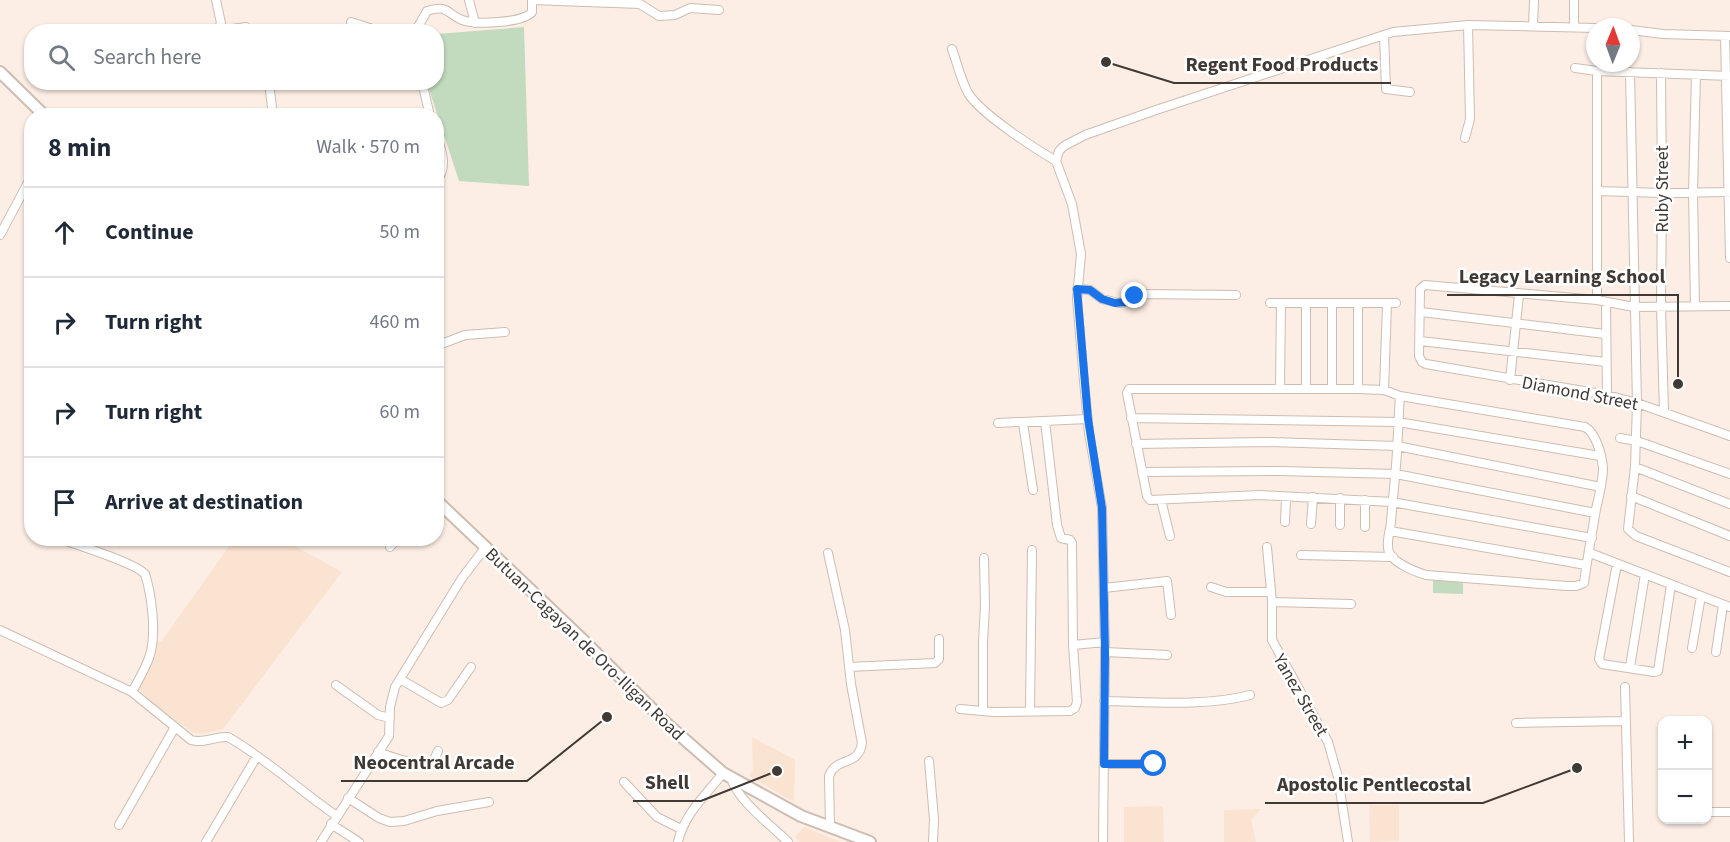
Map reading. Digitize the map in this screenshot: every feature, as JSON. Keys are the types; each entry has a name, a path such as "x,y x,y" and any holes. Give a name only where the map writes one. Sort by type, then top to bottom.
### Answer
{"highway":[{"path":"0,72 37,108"},
{"name":"Butuan-Cagayan de Oro-Iligan Road","path":"444,508 581,638 667,724 727,776 783,807 830,828 870,842"}],"street":[{"path":"216,0 221,24"},
{"path":"469,0 475,23"},
{"path":"420,24 427,11 435,9 444,9 460,20 475,23 516,20 529,16 532,12 532,0 646,3 652,13 659,16 675,15 690,8 719,10"},
{"path":"1533,26 1534,0"},
{"path":"1574,0 1574,26"},
{"path":"351,22 357,24"},
{"path":"1466,138 1470,119 1468,25"},
{"path":"1103,842 1105,642 1102,508 1088,419 1077,289 1082,267 1081,254 1072,204 1056,160 1059,151 1085,135 1384,35 1426,28 1468,25 1586,27"},
{"path":"1640,31 1727,36 1730,258"},
{"path":"1384,35 1386,88 1410,92"},
{"path":"952,49 965,85 976,102 1022,140 1056,160"},
{"path":"1575,68 1586,70"},
{"path":"1597,72 1597,300"},
{"path":"1727,76 1630,72 1637,403 1635,467 1628,525 1632,534 1730,572"},
{"name":"Ruby Street","path":"1660,73 1664,412"},
{"path":"1695,306 1693,192 1696,75"},
{"path":"270,90 272,108"},
{"path":"424,90 428,108"},
{"path":"0,235 24,189"},
{"path":"1598,191 1729,192"},
{"path":"1606,362 1420,341 1420,289 1425,285 1597,300 1634,307 1730,306"},
{"path":"1077,289 1090,290 1102,299 1115,303 1126,302 1138,294 1236,295"},
{"path":"1510,380 1519,295"},
{"path":"1270,303 1396,303"},
{"path":"1280,388 1281,303"},
{"path":"1384,390 1387,303"},
{"path":"1606,303 1607,395"},
{"path":"1306,304 1306,388"},
{"path":"1332,304 1332,388"},
{"path":"1358,304 1358,388"},
{"path":"1421,312 1605,334"},
{"path":"444,343 465,336 505,332"},
{"name":"Diamond Street","path":"1420,341 1420,359 1426,364 1607,395 1664,412 1730,436"},
{"path":"1400,396 1396,474 1392,502 1388,551 1393,557 1408,568 1426,575 1567,586 1584,583 1586,566 1590,553 1601,487 1603,468 1593,434 1585,427 1400,396 1384,390 1358,388 1130,389 1127,393 1148,499 1260,495 1392,502 1592,538"},
{"path":"1131,418 1398,422 1600,456"},
{"path":"998,423 1088,419"},
{"path":"960,709 1070,711 1075,708 1077,702 1073,645 1072,543 1069,539 1061,538 1057,525 1046,421"},
{"path":"1023,423 1033,490"},
{"path":"1620,438 1636,441 1730,474"},
{"path":"1136,444 1266,442 1397,446 1601,487"},
{"path":"1635,467 1730,504"},
{"path":"1142,472 1280,471 1396,474 1596,513"},
{"path":"1631,496 1730,536"},
{"path":"1285,522 1286,497"},
{"path":"1311,524 1313,497"},
{"path":"1340,498 1340,525"},
{"path":"1161,500 1170,536"},
{"path":"1365,500 1365,527"},
{"path":"1390,531 1586,566"},
{"path":"83,546 142,570 145,574 151,604 152,645 149,657 132,692"},
{"name":"Yanez Street","path":"1267,547 1272,602 1270,633 1273,646 1328,742 1333,756 1348,842"},
{"path":"321,842 388,736 392,695 400,679 462,578 484,548"},
{"path":"1030,711 1032,550"},
{"path":"828,553 845,630 862,743 861,751 854,759 831,770 829,776 830,828"},
{"path":"1590,553 1727,606 1716,652"},
{"path":"1301,555 1393,557"},
{"path":"983,711 984,558"},
{"path":"1617,564 1599,659 1602,664 1658,671 1671,585"},
{"path":"1630,667 1645,574"},
{"path":"1104,588 1167,581 1171,615"},
{"path":"1211,587 1226,592 1271,592"},
{"path":"1692,648 1701,596"},
{"path":"1272,602 1352,604"},
{"path":"0,630 132,692 191,740 197,742 228,737 337,816"},
{"path":"849,666 935,663 939,659 939,639"},
{"path":"1073,645 1105,642"},
{"path":"1105,652 1167,655"},
{"path":"400,679 441,704 448,700 471,667"},
{"path":"336,685 378,715 390,717"},
{"path":"1625,687 1629,842"},
{"path":"1104,701 1211,702 1250,695"},
{"path":"1516,723 1626,721"},
{"path":"119,825 175,727"},
{"path":"378,752 420,764 433,762 438,751"},
{"path":"206,842 257,756"},
{"path":"929,761 934,819 933,842"},
{"path":"1104,764 1154,764"},
{"path":"678,842 686,818 727,776 740,795 788,842"},
{"path":"624,782 657,817 681,829"},
{"path":"348,798 379,818 390,822 489,802"},
{"path":"1712,812 1730,812"},
{"path":"331,824 359,842"}],"shaded area":[{"path":"229,546 295,546 342,572 223,729 203,734 194,733 157,708 139,689 157,641 161,642"},
{"path":"752,737 795,760 794,802 749,776 753,769"},
{"path":"1369,805 1399,805 1399,841 1370,842"},
{"path":"1163,806 1164,842 1124,842 1124,807"},
{"path":"1261,809 1251,820 1256,842 1224,842 1224,810"},
{"path":"804,827 841,842 800,842 795,837"}],"green space":[{"path":"524,27 529,186 459,181 444,135 444,108 435,108 429,90 444,90 444,33"},
{"path":"1433,577 1463,578 1463,594 1433,593"}],"place":[{"name":"Regent Food Products","path":"1106,62"},
{"name":"Legacy Learning School","path":"1678,384"},
{"name":"Neocentral Arcade","path":"607,717"},
{"name":"Apostolic Pentlecostal","path":"1577,768"},
{"name":"Shell","path":"777,771"}],"route":[{"path":"1135,296 1126,302 1115,303 1098,297 1088,289 1077,289 1088,419 1102,508 1105,652 1104,764 1154,764"}]}
